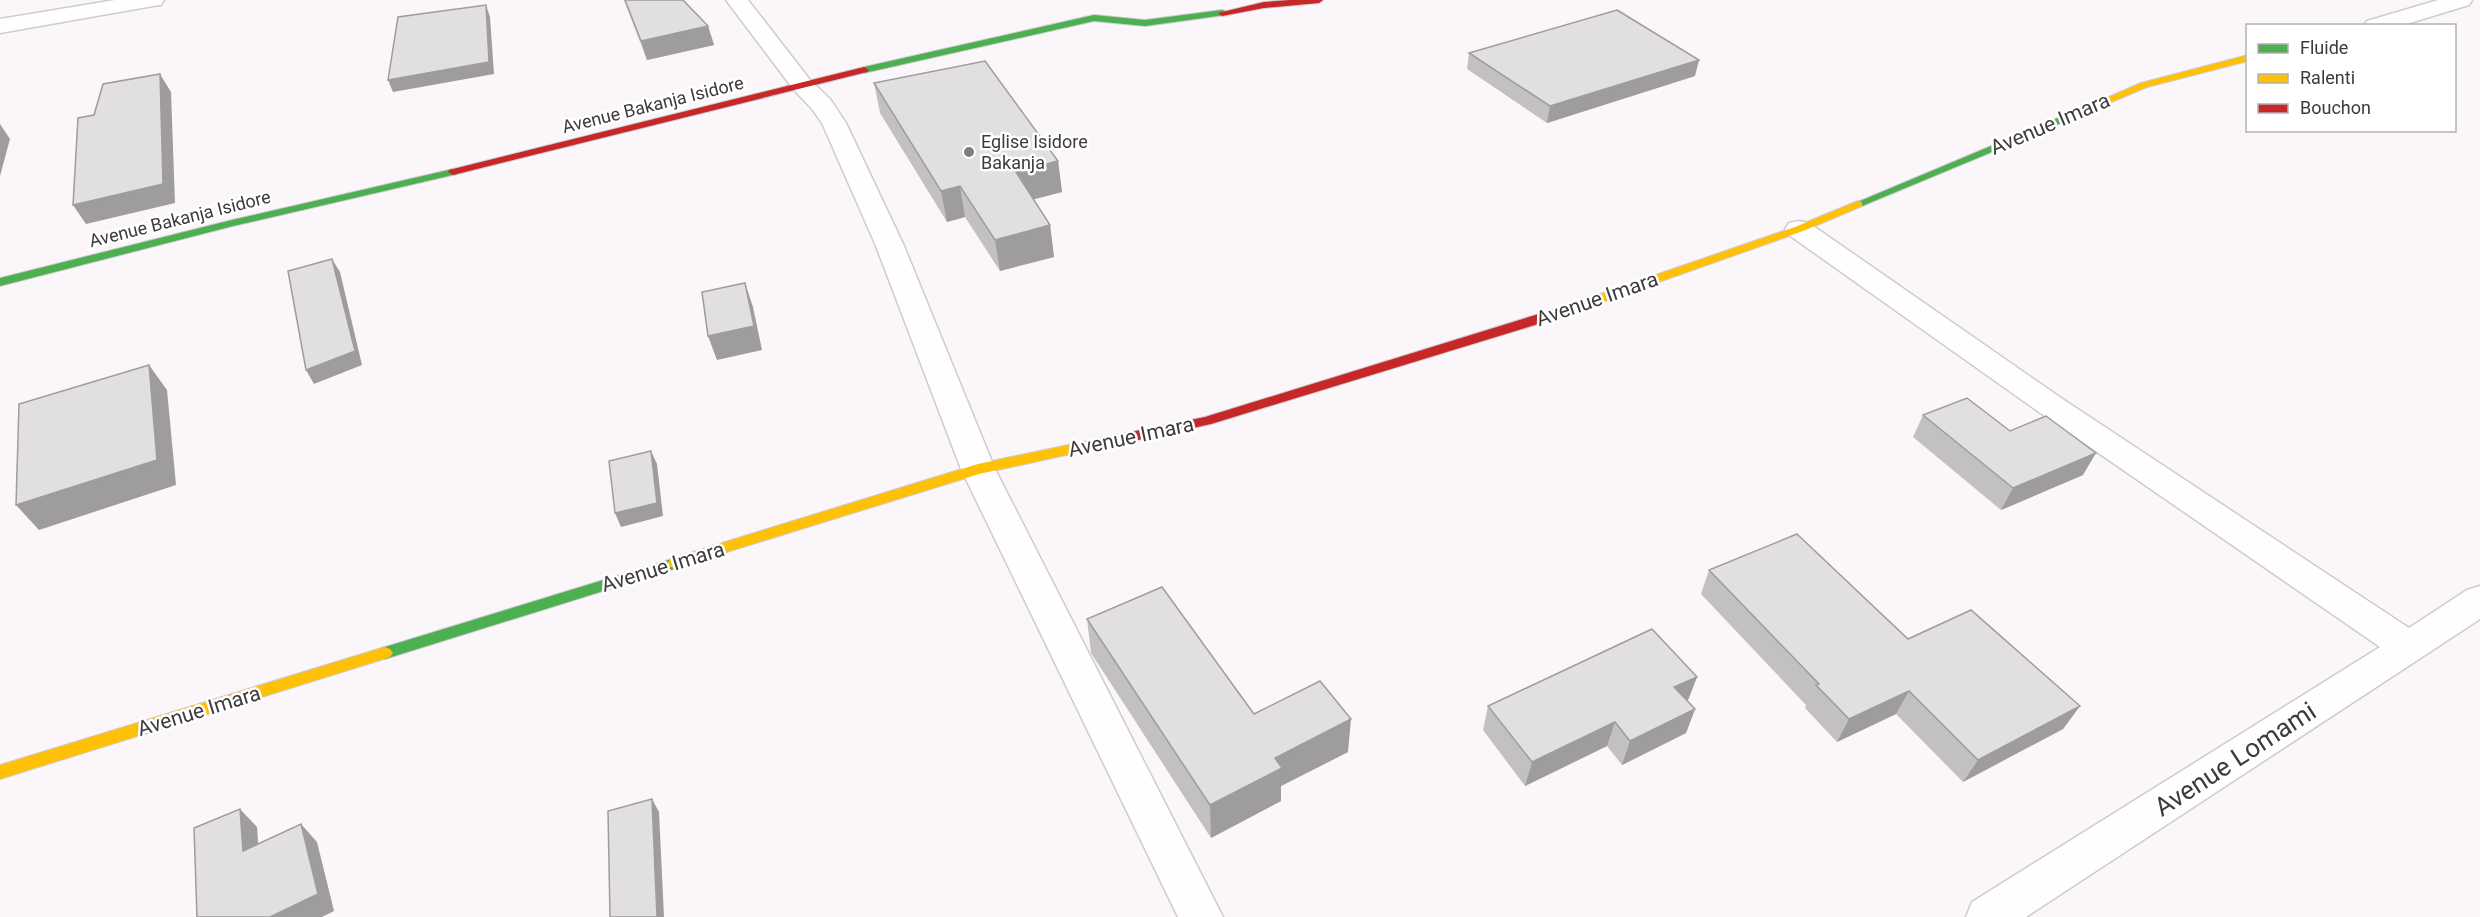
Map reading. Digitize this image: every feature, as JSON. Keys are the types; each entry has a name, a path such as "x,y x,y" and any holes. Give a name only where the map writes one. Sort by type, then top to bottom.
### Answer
{"street":[{"path":"0,26 153,0"},
{"path":"737,0 834,123 890,246 978,469 1201,917"},
{"name":"Avenue Bakanja Isidore","path":"0,282 232,223 581,142 923,55 1094,18 1145,23 1198,18 1264,5 1319,0"},
{"path":"2382,24 2461,0"},
{"name":"Avenue Imara","path":"0,772 978,469 1206,421 1531,322 1799,229 2144,85 2246,58"},
{"path":"1799,229 2050,405 2409,647"},
{"name":"Avenue Lomami","path":"1988,917 2480,600"}],"building":[{"path":"625,0 683,0 708,26 641,41"},
{"path":"486,5 489,62 388,80 398,17"},
{"path":"1617,10 1699,60 1550,106 1469,53"},
{"name":"Eglise Isidore Bakanja","path":"985,61 1058,161 1016,172 1050,225 995,240 960,186 941,191 874,83"},
{"path":"160,74 163,184 73,205 78,118 94,115 103,84"},
{"path":"332,259 355,351 306,370 288,271"},
{"path":"745,283 754,326 708,336 702,292"},
{"path":"149,365 157,460 16,505 19,404"},
{"path":"1967,398 2010,431 2046,416 2096,453 2013,488 1923,415"},
{"path":"651,451 657,503 615,513 609,461"},
{"path":"1797,534 1908,639 1971,610 2080,706 1978,760 1909,691 1849,719 1816,685 1819,684 1709,570"},
{"path":"1162,587 1254,714 1320,681 1351,719 1275,758 1282,768 1210,805 1087,619"},
{"path":"1652,629 1697,677 1674,687 1695,709 1630,741 1615,722 1532,762 1488,706"},
{"path":"652,799 657,917 610,917 608,811"},
{"path":"240,809 243,851 301,824 318,894 270,917 197,917 194,828"}],"traffic: fast":[{"path":"864,70 1094,18 1145,23 1222,13"},
{"path":"1858,204 2091,107"},
{"path":"0,282 232,223 453,172"},
{"path":"385,653 675,563"}],"traffic: slow":[{"path":"2091,107 2144,85 2246,59"},
{"path":"1584,304 1799,229 1858,204"},
{"path":"675,563 978,469 1111,441"},
{"path":"0,772 385,653"}],"traffic: jam":[{"path":"1222,13 1264,5 1319,0"},
{"path":"453,172 864,70"},
{"path":"1111,441 1206,421 1584,304"}],"place":[{"name":"Eglise Isidore Bakanja","path":"969,152"}]}
